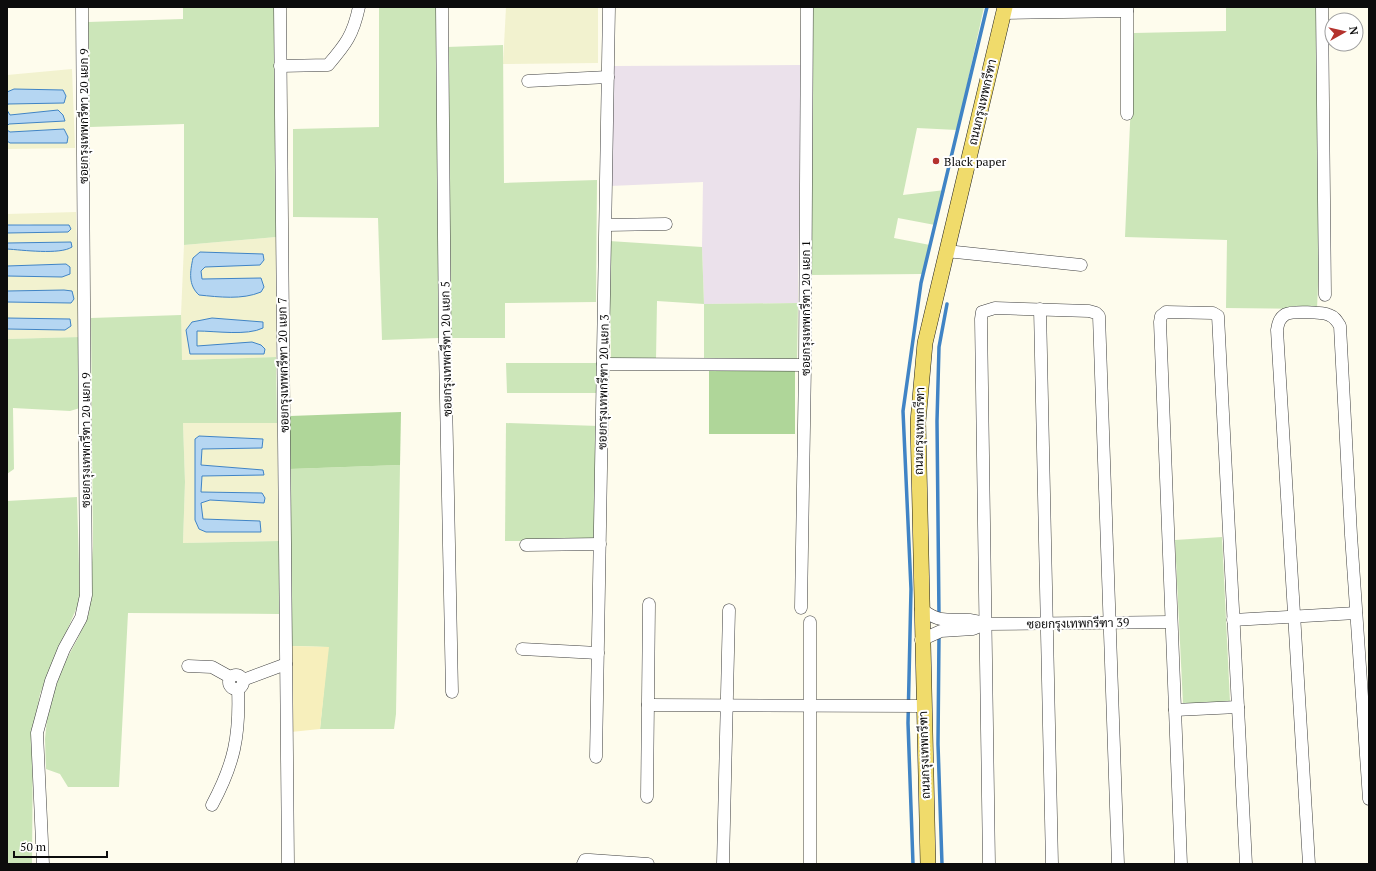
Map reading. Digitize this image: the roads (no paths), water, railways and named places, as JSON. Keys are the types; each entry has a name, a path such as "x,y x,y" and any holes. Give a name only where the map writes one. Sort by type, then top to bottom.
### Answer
{"main road":[{"name":"ถนนกรุงเทพกรีฑา","path":"928,864 918,706 921,640 919,396 925,343 1004,10"}],"street":[{"name":"ซอยกรุงเทพกรีฑา 20 แยก 9","path":"43,864 37,733 52,681 64,649 81,618 86,595 82,7"},
{"name":"ซอยกรุงเทพกรีฑา 20 แยก 7","path":"280,7 288,864"},
{"path":"280,66 328,65 346,43 355,26 359,7"},
{"name":"ซอยกรุงเทพกรีฑา 20 แยก 5","path":"442,7 445,357 452,692"},
{"name":"ซอยกรุงเทพกรีฑา 20 แยก 3","path":"596,757 609,7"},
{"name":"ซอยกรุงเทพกรีฑา 20 แยก 1","path":"801,608 805,366 807,7"},
{"path":"1322,7 1325,295"},
{"path":"1004,10 1127,9 1127,114"},
{"path":"528,81 608,77"},
{"path":"606,225 666,224"},
{"path":"946,251 1081,265"},
{"path":"989,864 981,319 982,312 995,308 1089,311 1096,313 1099,316 1118,864"},
{"path":"1040,309 1052,864"},
{"path":"1181,864 1160,322 1161,316 1166,312 1213,313 1218,316 1246,864"},
{"path":"1309,864 1277,330 1279,320 1286,314 1329,314 1335,318 1340,326 1356,613 1369,799"},
{"path":"603,364 805,366"},
{"path":"526,545 600,544"},
{"path":"647,797 649,604"},
{"name":"ซอยกรุงเทพกรีฑา 39","path":"921,609 941,619 972,618 985,624"},
{"path":"724,864 729,610"},
{"path":"1233,620 1356,613"},
{"path":"810,622 810,864"},
{"name":"ซอยกรุงเทพกรีฑา 39","path":"921,640 942,631 973,629 985,624 1171,622"},
{"path":"522,649 598,653"},
{"path":"188,666 212,667 230,677 229,684 234,690 240,685 286,664"},
{"path":"212,805 221,788 233,756 239,722 240,685"},
{"path":"648,705 918,706"},
{"path":"1175,710 1238,707"},
{"path":"583,864 585,860 590,860 648,864"}],"water":[{"path":"14,89 63,90 66,96 64,103 8,104 7,107 7,92"},
{"path":"7,110 10,115 58,110 63,115 65,121 9,124 7,126"},
{"path":"64,129 68,137 67,143 10,143 7,141 7,130 10,132"},
{"path":"7,225 69,225 71,229 68,232 7,233"},
{"path":"71,242 72,247 59,251 7,249 7,243"},
{"path":"200,252 263,254 264,260 260,265 205,267 201,271 202,279 261,278 264,287 261,292 254,295 238,297 199,295 191,283 191,268 193,258"},
{"path":"66,264 70,267 70,274 62,277 7,276 7,266"},
{"path":"7,291 72,291 74,299 71,303 7,302"},
{"path":"7,318 70,319 71,326 65,330 7,329"},
{"path":"212,318 263,322 263,328 249,332 197,331 197,346 252,342 261,345 265,349 264,354 190,354 186,330 192,322"},
{"path":"199,436 263,439 262,448 202,449 201,465 263,470 264,475 202,476 201,492 262,493 265,498 264,503 210,500 201,503 203,519 260,521 261,532 206,532 199,529 195,520 195,439"}],"waterway":[{"path":"913,864 908,723 911,589 903,411 921,283 987,7"},
{"path":"939,617 937,421 939,347 947,304"},
{"path":"939,635 938,744 942,864"}],"place":[{"name":"Black paper","path":"936,161"}]}
